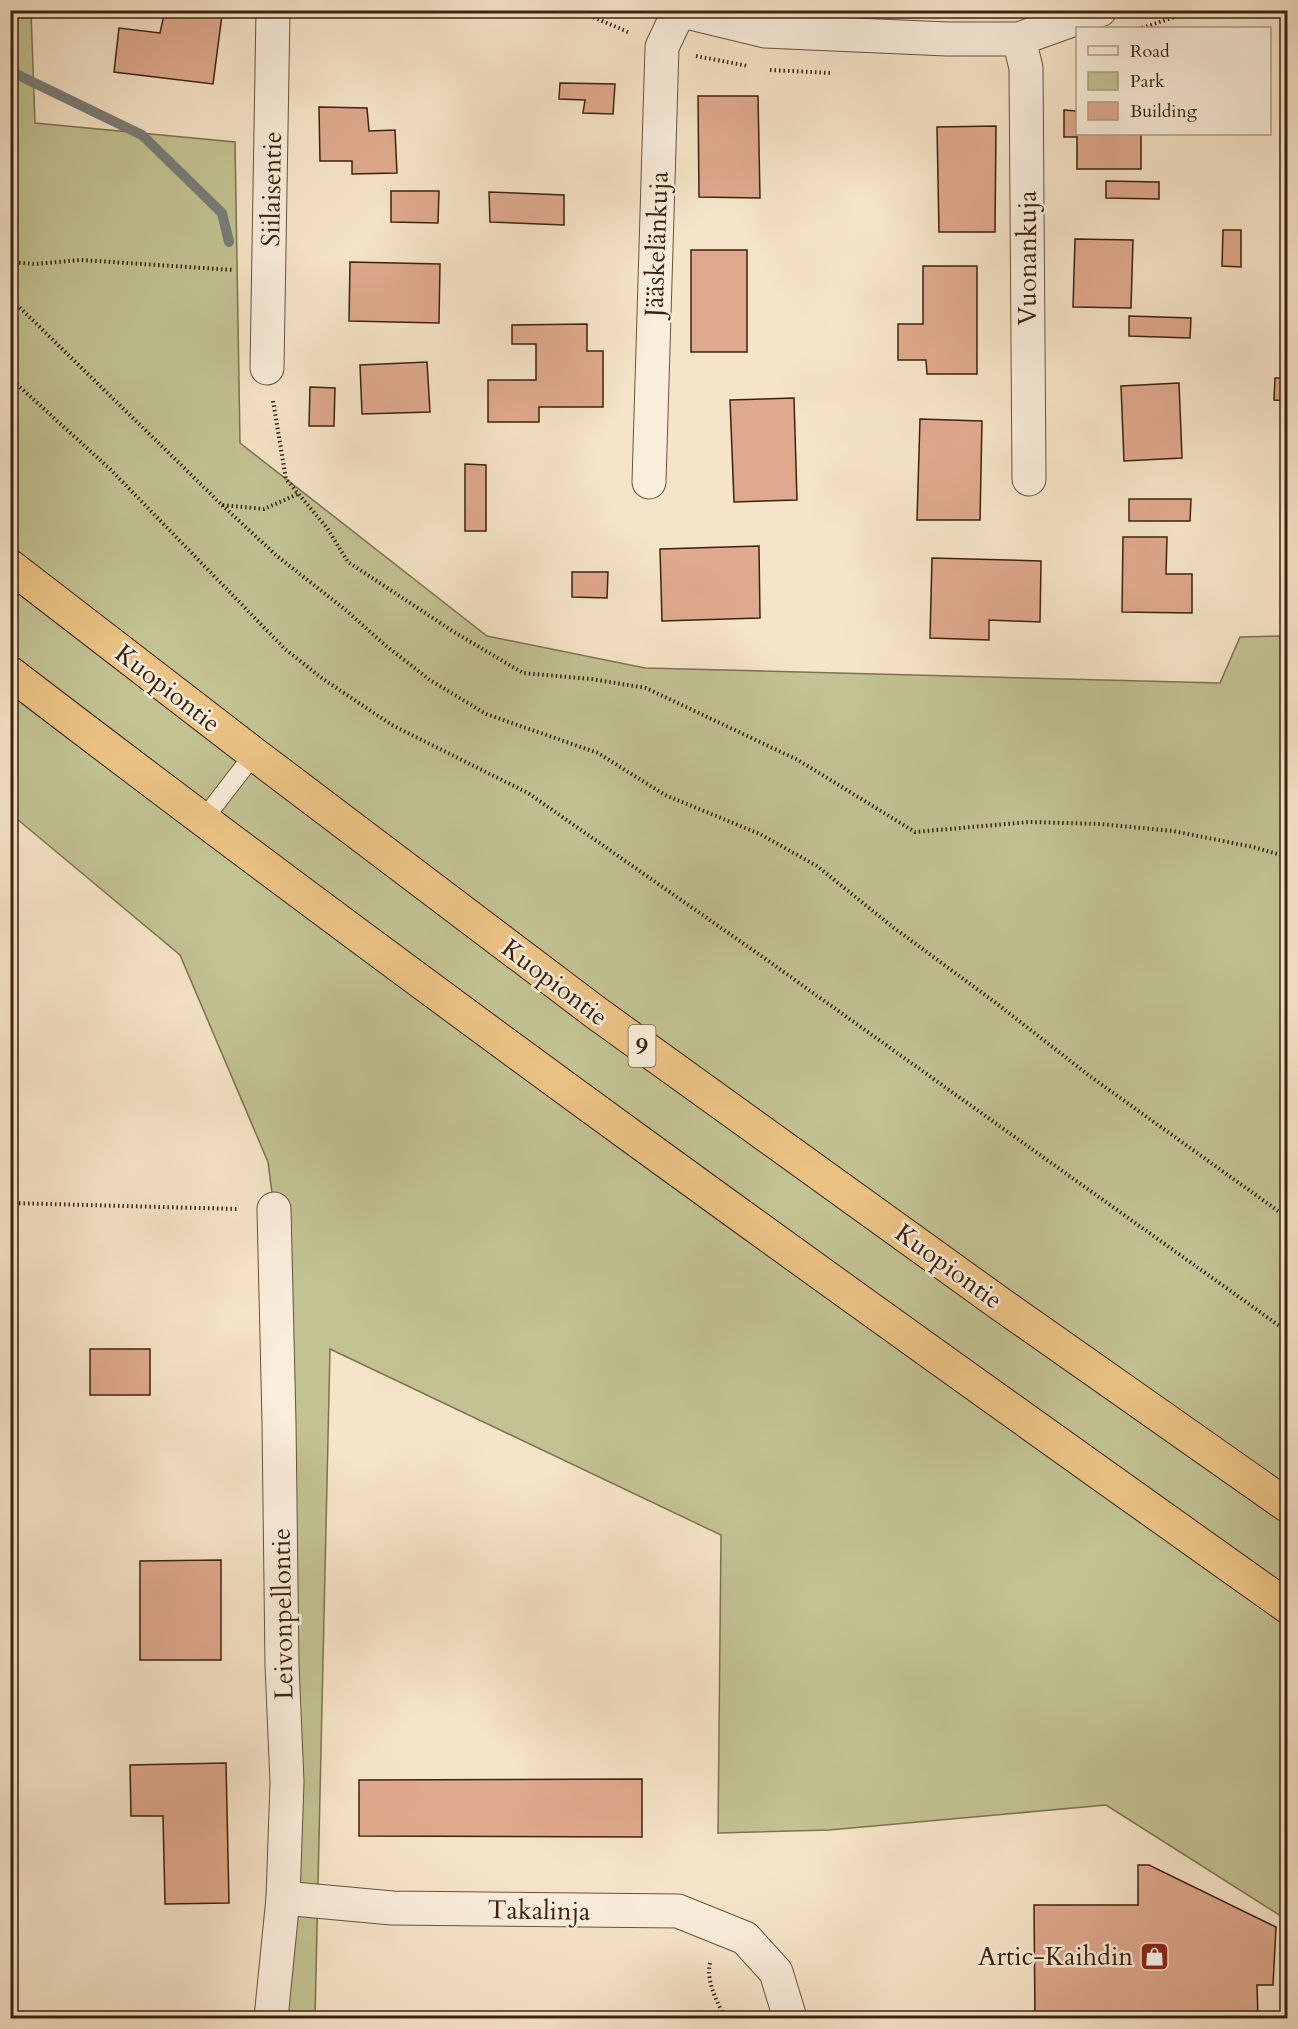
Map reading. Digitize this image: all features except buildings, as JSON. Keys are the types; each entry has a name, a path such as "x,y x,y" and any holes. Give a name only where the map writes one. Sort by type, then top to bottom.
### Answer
{"highway":[{"name":"Kuopiontie","path":"10,566 604,1019 1009,1310 1287,1506"},
{"path":"10,673 203,820 575,1096 1287,1608"}],"street":[{"name":"Siilaisentie","path":"267,368 273,10"},
{"path":"679,11 765,31 947,39 1019,39 1101,10"},
{"name":"Jääskelänkuja","path":"649,482 662,47 679,11"},
{"name":"Vuonankuja","path":"1019,39 1026,68 1029,478"},
{"name":"Leivonpellontie","path":"271,2019 283,1898 287,1782 282,1665 274,1209"},
{"name":"Takalinja","path":"283,1898 392,1908 678,1911 745,1938 776,1972 790,2019"}],"lane":[{"path":"203,820 254,754"}],"path":[{"path":"1145,27 1195,10"},
{"path":"10,262 35,264 81,260 270,273"},
{"path":"10,298 277,556 347,610 394,652 430,680 486,714 598,753 665,795 760,834 817,866 894,928 1091,1077 1287,1218"},
{"path":"267,368 286,479 327,528 348,562 444,626 524,673 646,688 798,760 915,832 1029,822 1100,824 1173,831 1253,847 1287,857"},
{"path":"10,378 110,470 285,649 323,679 392,725 528,793 777,967 1287,1332"},
{"path":"222,505 264,508 298,494"},
{"path":"10,1203 274,1209"},
{"path":"721,1928 709,1966 714,1995 725,2019"}],"green space":[{"path":"10,11 31,11 35,123 235,142 240,443 487,636 645,668 1220,683 1240,637 1287,636 1287,1920 1106,1805 829,1830 718,1833 721,1535 330,1349 315,2018 271,2018 274,1209 268,1162 180,955 11,814"}],"waterway":[{"path":"10,64 12,72 142,135 222,213 229,242"}],"place":[{"name":"Artic-Kaihdin","path":"1154,1956"}]}
